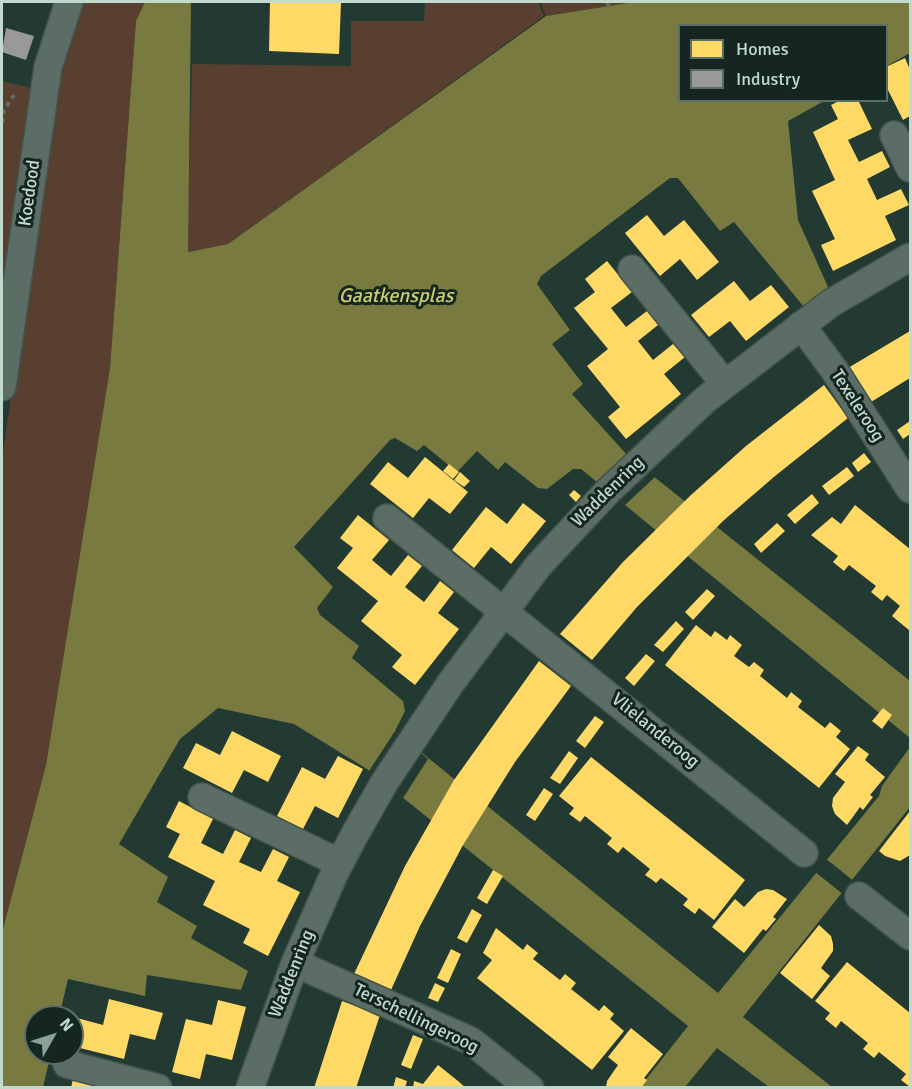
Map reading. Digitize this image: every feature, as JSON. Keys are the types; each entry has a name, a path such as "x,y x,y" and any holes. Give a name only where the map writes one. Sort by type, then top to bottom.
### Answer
{"street":[{"name":"Koedood","path":"2,387 48,67 69,2"},
{"path":"894,135 910,168"},
{"name":"Waddenring","path":"250,1088 295,963 340,863 384,783 503,612 538,566 608,491 725,384 831,303 910,257"},
{"path":"632,269 725,384"},
{"name":"Texeleroog","path":"801,325 835,371 910,489"},
{"path":"387,518 503,612"},
{"name":"Vlielanderoog","path":"503,612 804,853"},
{"path":"202,797 340,863"},
{"path":"860,896 910,936"},
{"name":"Terschellingeroog","path":"295,963 471,1041 530,1088"},
{"path":"71,1065 158,1088"}],"path":[{"path":"607,2 610,9"}],"shaded area":[{"path":"81,2 145,2 136,21 110,368 46,765 2,933 2,460 54,90"},
{"path":"425,2 538,2 544,16 228,244 187,252 192,64 351,66 351,21 424,21"},
{"path":"540,2 633,2 546,16"},
{"path":"2,81 32,88 2,306"}],"water":[{"name":"Gaatkensplas","path":"145,2 191,2 188,252 228,244 546,16 634,2 910,2 910,53 888,65 888,24 678,24 678,102 822,102 788,121 798,220 828,287 804,307 734,222 720,231 678,178 670,178 541,276 537,284 570,330 552,344 583,384 572,394 628,456 910,681 910,738 581,469 573,469 547,489 538,488 505,462 498,470 477,451 457,472 424,445 417,451 395,438 390,440 294,547 333,587 317,608 320,615 359,646 352,658 403,701 405,711 395,731 718,993 879,796 882,786 910,747 910,807 743,1017 832,1087 769,1087 717,1048 685,1087 640,1087 688,1026 367,769 294,724 218,708 180,739 119,844 168,877 157,902 197,926 191,938 248,971 241,990 147,975 145,996 68,979 62,1005 24,1005 24,1065 48,1065 43,1087 2,1088 2,933 46,765 110,368 136,21"}],"pier":[{"path":"628,456 655,477 625,505 598,483"},
{"path":"395,731 428,759 403,798 369,771"},
{"path":"825,858 855,882 844,895 814,871"}],"building: Homes":[{"path":"270,2 341,2 339,54 269,51"},
{"path":"905,58 910,70 910,116 903,120 888,90 888,66"},
{"path":"837,102 859,102 872,129 848,140 859,162 882,151 890,167 867,179 877,200 901,189 909,205 885,216 896,240 833,271 821,245 835,239 812,191 835,180 813,132 838,119 831,105"},
{"path":"647,215 664,236 684,220 719,262 697,280 680,259 660,276 625,233"},
{"path":"607,261 632,292 611,308 626,327 647,311 658,325 638,341 653,360 673,344 685,357 664,374 681,394 626,439 608,417 620,407 587,366 608,349 574,308 595,292 585,279"},
{"path":"734,281 750,301 771,285 789,307 746,341 730,321 709,337 691,315"},
{"path":"910,331 910,378 871,402 848,368"},
{"path":"824,385 848,418 723,521 637,607 592,660 560,634 623,562 691,495 746,446"},
{"path":"910,421 910,434 903,439 897,430"},
{"path":"864,453 871,462 858,472 852,463"},
{"path":"425,457 468,492 450,514 429,498 413,518 370,484 388,462 408,478"},
{"path":"449,464 459,472 453,479 443,471"},
{"path":"847,467 854,476 829,495 822,486"},
{"path":"460,472 470,481 464,487 454,480"},
{"path":"574,490 581,496 576,502 569,495"},
{"path":"812,494 819,503 795,524 787,515"},
{"path":"523,503 546,521 511,564 491,547 474,568 452,550 486,507 507,524"},
{"path":"855,505 910,549 910,631 892,616 900,606 887,595 882,601 871,592 876,586 849,565 844,571 833,562 838,556 811,535 832,517 841,524"},
{"path":"358,515 389,540 372,560 391,576 408,555 422,566 405,587 424,602 440,581 454,592 438,613 459,629 415,685 392,667 402,655 361,621 378,601 337,568 353,548 340,538"},
{"path":"777,523 785,531 761,553 754,544"},
{"path":"707,589 715,596 693,620 685,612"},
{"path":"676,621 684,629 663,652 654,645"},
{"path":"696,625 711,637 715,631 727,640 730,635 742,645 734,656 749,667 754,662 764,670 760,676 787,698 791,692 802,701 798,707 825,728 830,722 841,731 836,737 850,749 819,788 665,665"},
{"path":"646,654 655,661 634,686 625,678"},
{"path":"539,661 571,686 515,762 463,845 420,926 391,990 354,974 405,866 454,780"},
{"path":"883,708 892,715 882,729 872,721"},
{"path":"595,716 604,722 585,748 576,741"},
{"path":"232,731 281,756 268,782 244,770 232,793 183,768 196,743 220,755"},
{"path":"858,746 869,754 865,760 885,777 870,795 873,797 863,810 860,807 847,825 835,814 832,806 833,798 845,782 835,774"},
{"path":"569,751 578,758 560,784 550,778"},
{"path":"338,756 363,769 338,818 315,806 303,829 277,816 302,767 325,779"},
{"path":"591,757 745,880 714,920 699,908 695,914 683,905 688,899 661,878 656,883 645,875 650,869 623,847 618,853 607,844 612,838 585,816 580,822 569,814 574,808 559,796"},
{"path":"544,788 553,794 535,821 526,815"},
{"path":"179,801 213,819 201,843 223,854 235,830 251,838 239,862 261,872 273,849 289,857 277,881 300,892 268,956 243,943 250,929 203,905 215,881 168,857 180,834 166,827"},
{"path":"910,811 910,855 900,861 885,856 879,851"},
{"path":"493,870 503,876 487,904 477,898"},
{"path":"766,889 773,890 787,899 773,917 776,919 766,931 763,929 744,953 712,927 735,899 744,907 758,892"},
{"path":"472,909 482,915 467,943 457,938"},
{"path":"819,925 831,936 833,951 821,968 830,976 812,999 780,973"},
{"path":"496,928 523,950 527,944 538,953 533,959 560,980 565,974 576,983 571,989 599,1011 604,1005 614,1014 610,1019 624,1031 592,1070 477,978 492,960 483,953"},
{"path":"451,949 461,954 448,983 437,978"},
{"path":"847,962 910,1013 910,1087 901,1080 906,1074 879,1052 874,1058 863,1049 868,1043 841,1021 836,1028 825,1019 830,1013 815,1001"},
{"path":"435,983 445,988 438,1002 428,998"},
{"path":"109,999 163,1013 155,1040 130,1034 124,1059 84,1049 84,1020 103,1025"},
{"path":"218,1000 246,1007 232,1060 206,1054 200,1079 172,1072 186,1019 212,1025"},
{"path":"342,1001 380,1015 356,1088 314,1088"},
{"path":"631,1028 663,1054 644,1078 647,1080 641,1088 606,1088 607,1081 618,1065 608,1057"},
{"path":"413,1035 423,1039 411,1069 401,1065"},
{"path":"438,1065 466,1088 413,1088 414,1081 423,1084"},
{"path":"396,1077 407,1081 405,1088 393,1088"},
{"path":"73,1079 102,1087 102,1088 71,1088"}],"building: Industry":[{"path":"6,28 34,36 26,60 2,52"}]}
